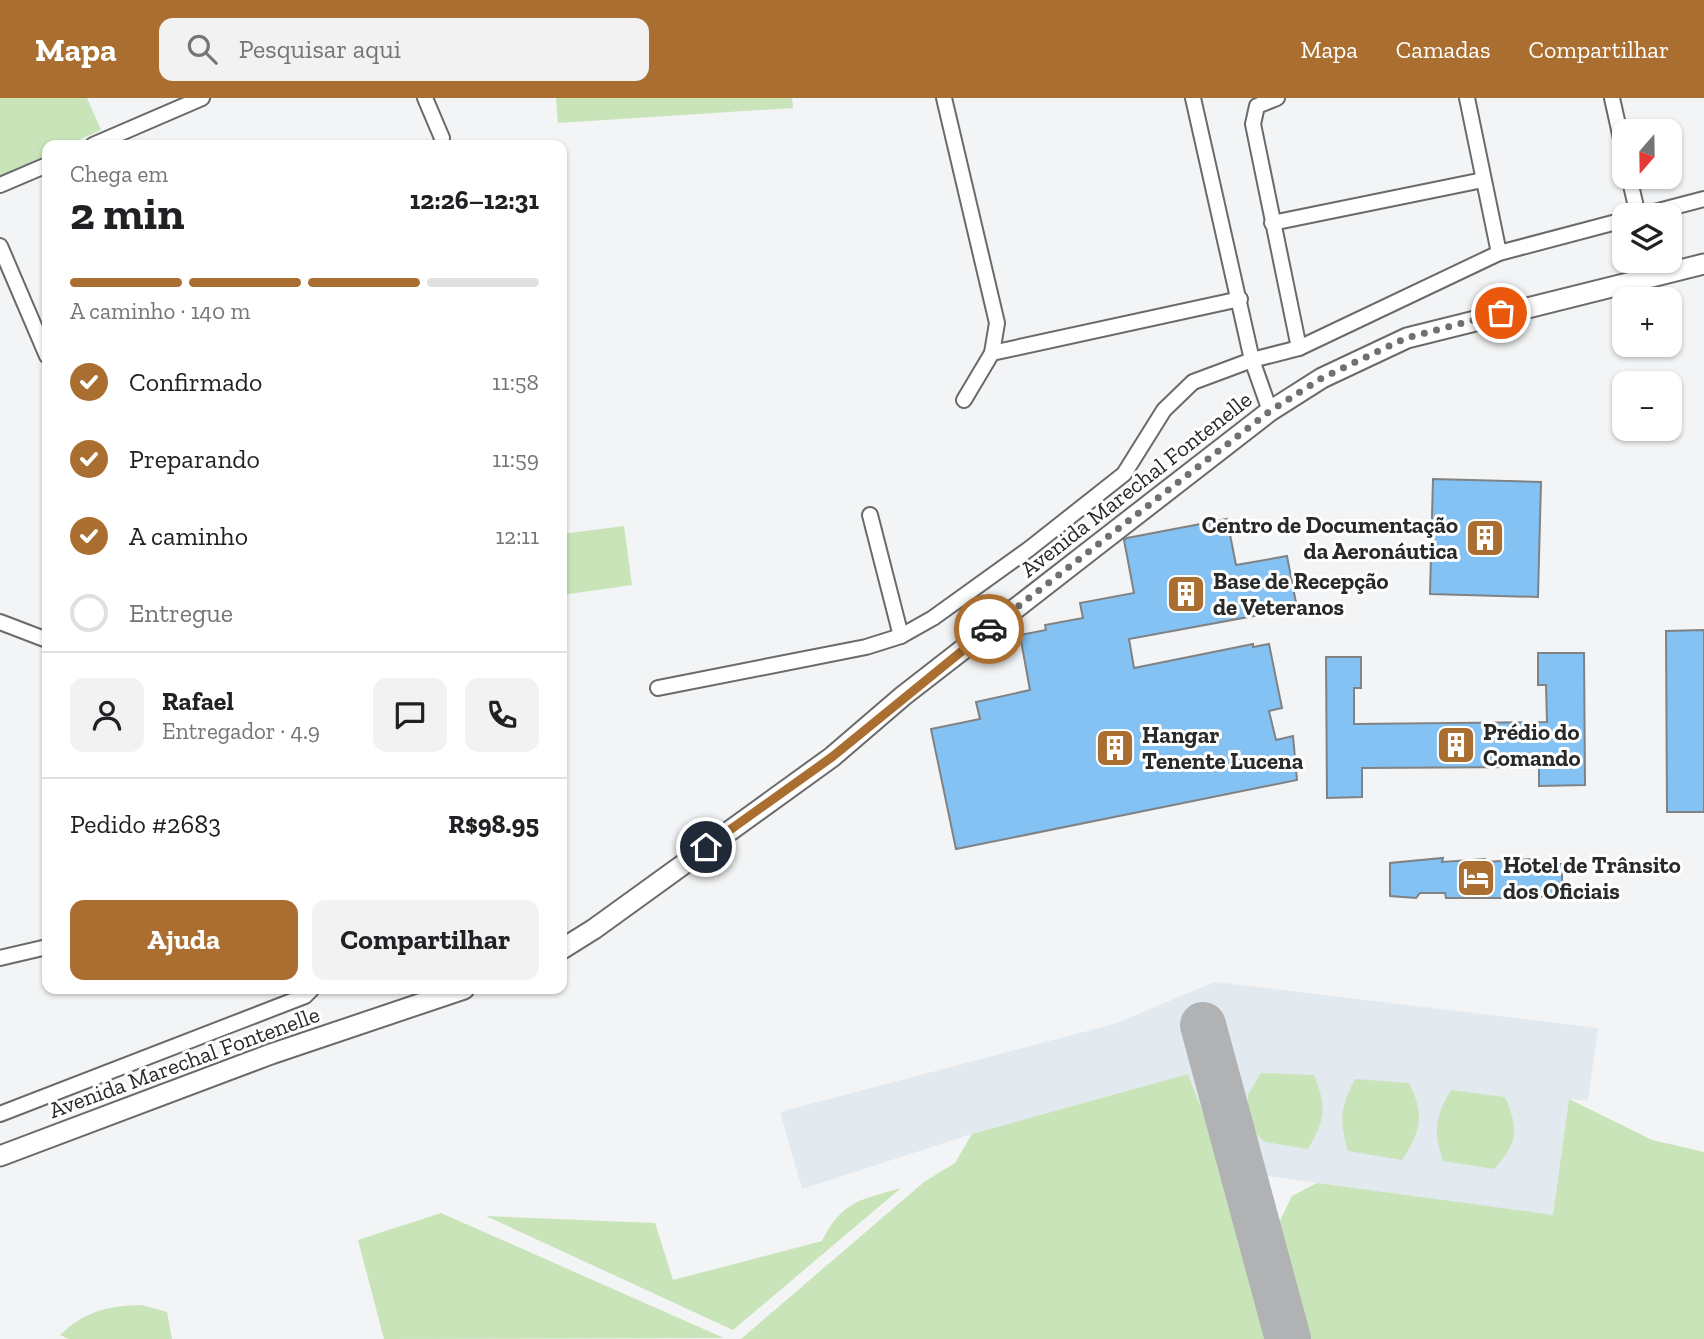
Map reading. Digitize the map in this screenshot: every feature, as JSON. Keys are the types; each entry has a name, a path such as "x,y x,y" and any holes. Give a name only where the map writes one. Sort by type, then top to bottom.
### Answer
{"main road":[{"name":"Avenida Marechal Fontenelle","path":"567,946 832,757 903,696 1270,411 1322,378 1406,338 1704,264"},
{"name":"Avenida Marechal Fontenelle","path":"0,1156 271,1054 449,994"}],"street":[{"path":"105,140 202,98"},
{"path":"425,98 442,140"},
{"path":"944,98 997,323 992,353 964,400"},
{"path":"1194,98 1252,360 1270,411"},
{"path":"1277,98 1257,106 1253,124 1299,348"},
{"path":"1467,98 1499,253"},
{"path":"1612,98 1617,119"},
{"path":"0,185 42,167"},
{"path":"1272,223 1483,180"},
{"path":"1682,205 1704,200"},
{"path":"658,688 866,647 901,636 933,618 1029,549 1124,474 1164,410 1193,382 1252,360 1299,348 1499,253 1612,223"},
{"path":"0,246 42,335"},
{"path":"992,353 1240,299"},
{"path":"870,515 901,636"},
{"path":"0,622 42,638"},
{"path":"0,958 42,948"},
{"path":"0,1114 307,994"}],"shaded area":[{"path":"1215,982 1598,1028 1588,1101 1569,1099 1553,1216 1225,1170 1188,1074 972,1134 802,1189 780,1112 1114,1024"}],"green space":[{"path":"0,98 87,98 101,130 79,140 42,140 42,157 0,177"},
{"path":"556,98 792,98 793,108 558,123"},
{"path":"624,526 632,585 567,594 567,533"},
{"path":"1261,1073 1314,1075 1321,1096 1322,1113 1318,1130 1308,1149 1265,1142 1248,1126 1248,1095"},
{"path":"1188,1074 1225,1170 1270,1339 741,1339 924,1182 955,1163 972,1134"},
{"path":"1355,1079 1409,1083 1417,1104 1419,1122 1402,1160 1348,1151 1342,1122 1346,1098"},
{"path":"1451,1090 1505,1097 1513,1118 1514,1135 1508,1151 1494,1169 1443,1161 1437,1124"},
{"path":"1569,1099 1652,1140 1704,1152 1704,1339 1310,1339 1278,1225 1292,1196 1317,1183 1553,1215"},
{"path":"901,1188 733,1330 486,1216 655,1223 673,1280 822,1241 829,1228 845,1210 863,1199"},
{"path":"441,1213 724,1338 384,1339 358,1240"},
{"path":"142,1305 167,1312 172,1339 69,1339 60,1335 79,1320 98,1311"}],"building":[{"name":"Centro de Documentação da Aeronáutica","path":"1433,479 1541,482 1538,597 1430,594"},
{"name":"Hangar Tenente Lucena","path":"1227,519 1236,565 1287,556 1297,608 1129,639 1134,668 1253,644 1253,647 1269,644 1282,708 1269,711 1276,740 1293,736 1297,780 956,849 931,729 980,719 976,702 1030,690 1020,635 1046,630 1045,625 1083,618 1080,603 1134,593 1124,540"},
{"path":"1704,630 1704,812 1667,812 1666,631"},
{"name":"Prédio do Comando","path":"1538,653 1584,653 1585,785 1539,786 1539,767 1362,768 1362,797 1327,798 1326,657 1361,657 1361,688 1354,688 1354,724 1547,722 1546,685 1538,685"},
{"name":"Hotel de Trânsito dos Oficiais","path":"1443,858 1442,862 1532,859 1536,864 1562,864 1562,895 1560,898 1509,894 1507,898 1446,898 1445,893 1420,893 1416,898 1390,896 1390,863"}],"taxiway":[{"path":"1203,1025 1288,1339"}],"way so far":[{"path":"989,629 1270,411 1322,378 1406,338 1501,313"}],"place":[{"name":"Centro de Documentação da Aeronáutica","path":"1485,538"},
{"name":"Base de Recepção de Veteranos","path":"1186,594"},
{"name":"Prédio do Comando","path":"1456,745"},
{"name":"Hangar Tenente Lucena","path":"1115,748"},
{"name":"Hotel de Trânsito dos Oficiais","path":"1476,878"}],"route":[{"path":"706,847 832,757 903,696 989,629"}]}
